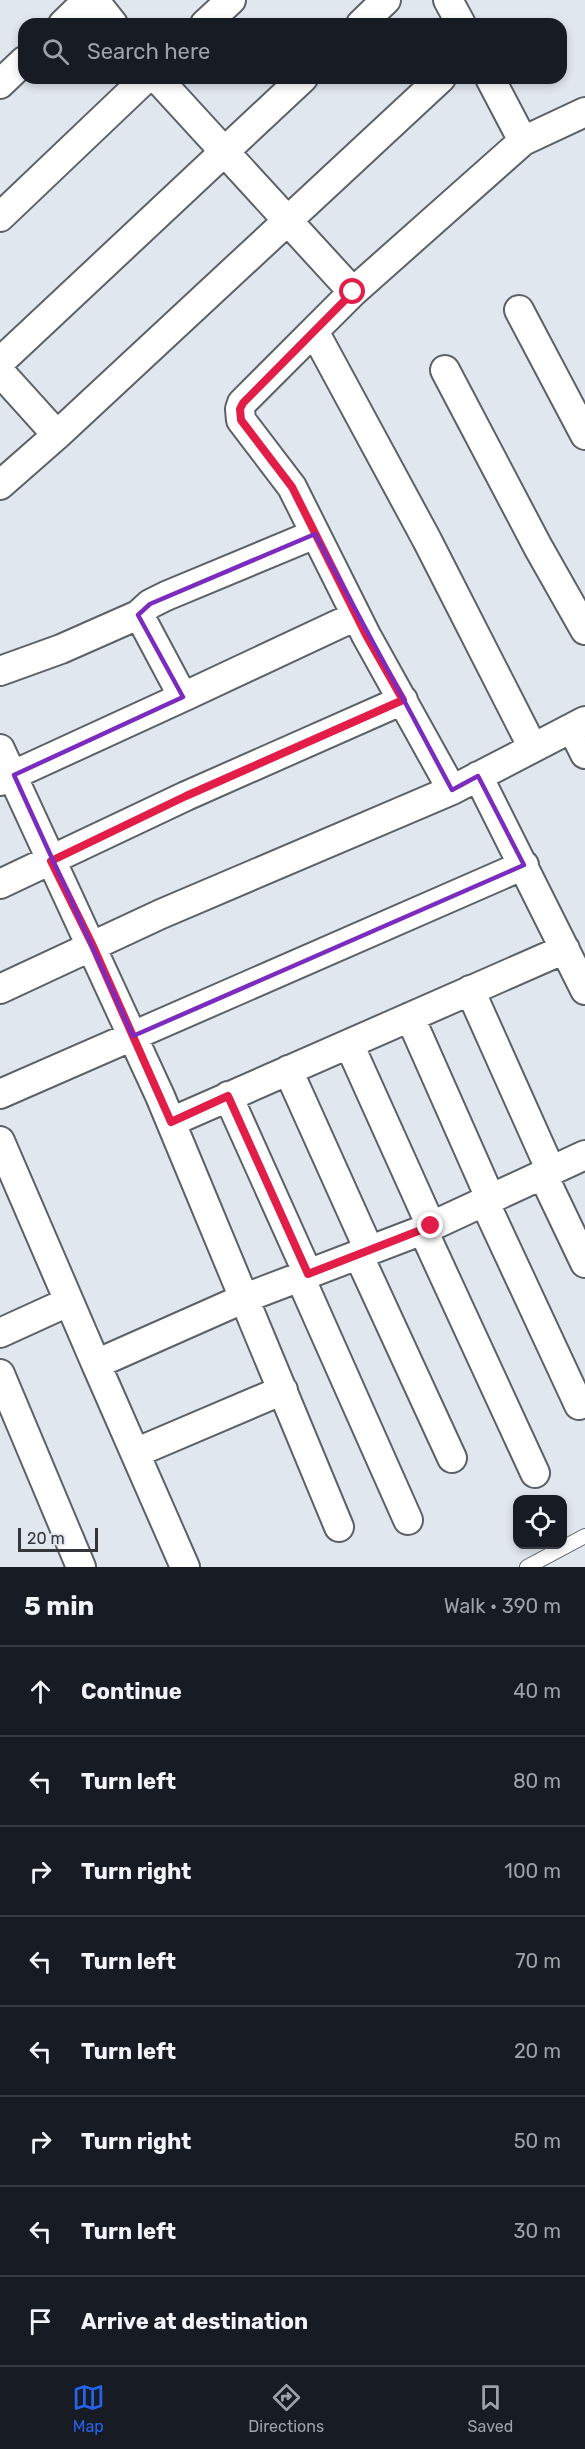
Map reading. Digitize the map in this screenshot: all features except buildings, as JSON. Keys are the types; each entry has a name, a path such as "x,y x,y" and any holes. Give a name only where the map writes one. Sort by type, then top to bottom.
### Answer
{"street":[{"path":"69,18 88,0"},
{"path":"94,0 108,18"},
{"path":"212,18 231,0"},
{"path":"367,18 386,0"},
{"path":"448,0 458,18"},
{"path":"0,84 18,67"},
{"path":"0,217 140,84"},
{"path":"163,84 353,292"},
{"path":"0,362 297,84"},
{"path":"0,485 57,435 435,84"},
{"path":"493,84 523,141"},
{"path":"452,790 356,616 292,487 241,420 240,409 243,403 353,292 523,141 585,112"},
{"path":"519,310 585,435"},
{"path":"314,331 427,540 533,748"},
{"path":"445,370 538,547 585,630"},
{"path":"0,372 57,435"},
{"path":"0,671 61,649 138,615 150,604 166,596 315,534"},
{"path":"138,615 183,697"},
{"path":"7,778 356,616"},
{"path":"0,884 186,796 403,700"},
{"path":"0,989 172,909 452,790 578,724 585,754"},
{"path":"0,749 7,778 93,946 171,1122 339,1527"},
{"path":"478,776 585,990"},
{"path":"0,1094 524,866"},
{"path":"171,1122 565,949"},
{"path":"470,990 585,1263"},
{"path":"410,1017 488,1201 579,1405"},
{"path":"349,1044 535,1473"},
{"path":"288,1070 452,1458"},
{"path":"228,1096 408,1520"},
{"path":"0,1141 185,1567"},
{"path":"96,1364 245,1298 427,1228 585,1155"},
{"path":"0,1333 68,1302"},
{"path":"0,1374 81,1567"},
{"path":"135,1453 282,1390"}],"lane":[{"path":"527,1567 585,1536"}],"highlighted area":[{"path":"315,534 452,790 478,776 524,865 133,1036 14,775 183,697 138,615 150,604"}],"route":[{"path":"353,292 243,403 240,409 241,420 292,487 366,635 403,700 186,796 51,861 93,946 171,1122 228,1096 308,1274 431,1226"}]}
